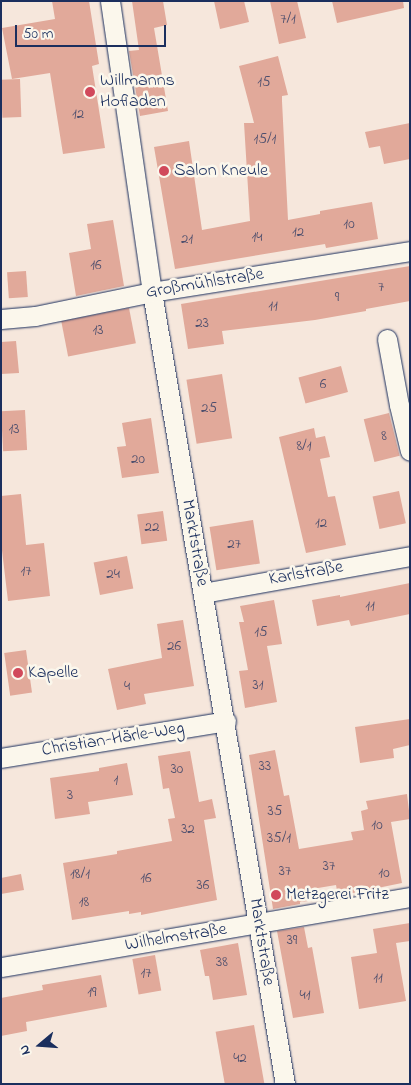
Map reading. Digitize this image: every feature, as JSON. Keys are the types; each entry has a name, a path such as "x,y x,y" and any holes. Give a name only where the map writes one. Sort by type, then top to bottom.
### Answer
{"street":[{"name":"Marktstraße","path":"110,1 152,292 226,722 285,1084"},
{"name":"Großmühlstraße","path":"1,319 35,316 152,292 410,251"},
{"path":"387,339 399,405 410,450"},
{"name":"Karlstraße","path":"203,592 410,556"},
{"name":"Christian-Härle-Weg","path":"1,758 226,722"},
{"name":"Wilhelmstraße","path":"1,967 410,897"}],"building":[{"path":"52,1 89,1 99,64 92,66 105,148 63,154 50,73 12,79 2,28 55,19"},
{"path":"132,1 163,1 167,25 154,28 168,111 140,116 129,51 139,50"},
{"path":"214,1 244,1 249,22 220,29"},
{"path":"270,1 297,1 306,38 279,44"},
{"path":"332,1 403,1 404,8 337,23"},
{"path":"278,56 288,95 282,96 282,101 288,220 320,214 320,211 372,202 378,239 326,248 325,244 175,269 154,147 189,141 202,230 250,221 244,123 254,123 239,66"},
{"path":"20,79 21,117 2,118 1,80"},
{"path":"410,123 410,159 384,164 380,146 369,148 365,132"},
{"path":"113,220 124,286 76,296 69,253 91,249 87,224"},
{"path":"410,266 410,301 315,320 222,331 224,344 188,349 181,304"},
{"path":"26,271 28,297 9,298 7,272"},
{"path":"129,308 136,343 68,357 61,321"},
{"path":"16,341 19,373 1,374 1,342"},
{"path":"341,366 348,392 305,403 298,377"},
{"path":"222,374 232,438 197,444 186,380"},
{"path":"25,410 27,450 3,451 1,411"},
{"path":"389,413 400,456 374,462 364,419"},
{"path":"151,418 159,473 122,478 117,447 126,446 122,423"},
{"path":"314,428 316,438 325,436 330,457 320,459 328,497 335,496 346,545 306,553 279,437"},
{"path":"399,491 406,523 379,529 373,497"},
{"path":"21,494 26,545 44,543 50,596 8,601 1,542 1,496"},
{"path":"163,511 167,541 141,544 137,515"},
{"path":"253,520 260,563 216,570 210,527"},
{"path":"127,556 133,588 100,595 94,562"},
{"path":"410,583 410,614 351,626 349,620 317,626 312,600 340,595 340,597"},
{"path":"274,600 282,644 267,646 277,702 245,708 239,671 248,670 239,622 244,622 240,606"},
{"path":"183,620 194,686 144,694 146,704 117,710 108,669 162,658 157,624"},
{"name":"Kapelle","path":"26,650 32,693 10,696 4,653"},
{"path":"410,719 410,745 393,749 394,758 360,763 355,727"},
{"path":"275,750 284,796 289,795 299,849 353,840 351,832 364,830 361,811 368,809 366,801 407,794 410,819 391,822 402,883 338,896 336,885 306,890 308,901 273,909 249,755"},
{"path":"190,751 199,802 212,799 216,818 204,820 217,900 141,915 141,912 129,914 129,911 72,920 63,863 117,854 117,851 172,841 168,819 175,818 169,788 163,789 158,756"},
{"path":"127,763 133,795 88,802 90,814 55,819 50,778 99,771 99,768"},
{"path":"21,874 24,890 1,894 1,878"},
{"path":"410,923 410,941 396,943 406,1001 359,1009 351,957 377,953 373,929"},
{"path":"304,927 308,948 312,947 324,1013 293,1018 277,931"},
{"path":"238,943 247,995 213,1000 209,976 205,976 200,950"},
{"path":"155,955 161,990 139,994 132,959"},
{"path":"101,975 107,1007 26,1022 27,1031 1,1036 1,998 43,990 42,985"},
{"path":"254,1025 264,1084 225,1084 216,1032"}],"place":[{"name":"Willmanns Hofladen","path":"90,92"},
{"name":"Salon Kneule","path":"164,171"},
{"name":"Kapelle","path":"18,673"},
{"name":"Metzgerei Fritz","path":"276,895"}]}
